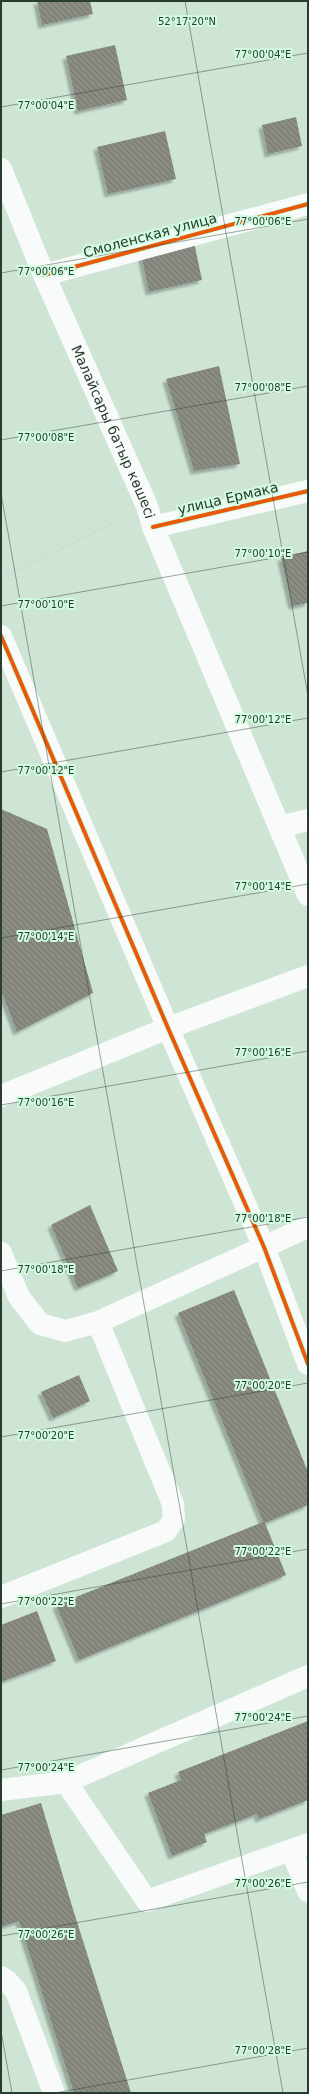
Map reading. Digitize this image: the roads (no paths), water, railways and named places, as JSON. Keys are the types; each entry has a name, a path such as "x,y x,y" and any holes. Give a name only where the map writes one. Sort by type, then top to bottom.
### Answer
{"street":[{"name":"Малайсары батыр көшесі","path":"1,169 44,275 147,506 153,527 308,895"},
{"name":"Смоленская улица","path":"44,275 308,204"},
{"name":"улица Ермака","path":"153,527 308,491"},
{"path":"1,636 168,1028 264,1246 308,1364"},
{"path":"280,827 308,820"},
{"path":"1,1096 168,1028 308,976"},
{"path":"1,1252 19,1297 40,1324 65,1331 98,1322 308,1227"},
{"path":"1,1597 166,1531 174,1519 173,1504 98,1322"},
{"path":"1,1790 66,1782 308,1676"},
{"path":"66,1782 147,1901 300,1847 308,1891"},
{"path":"1,1977 7,1980 16,1991 54,2093"}]}
